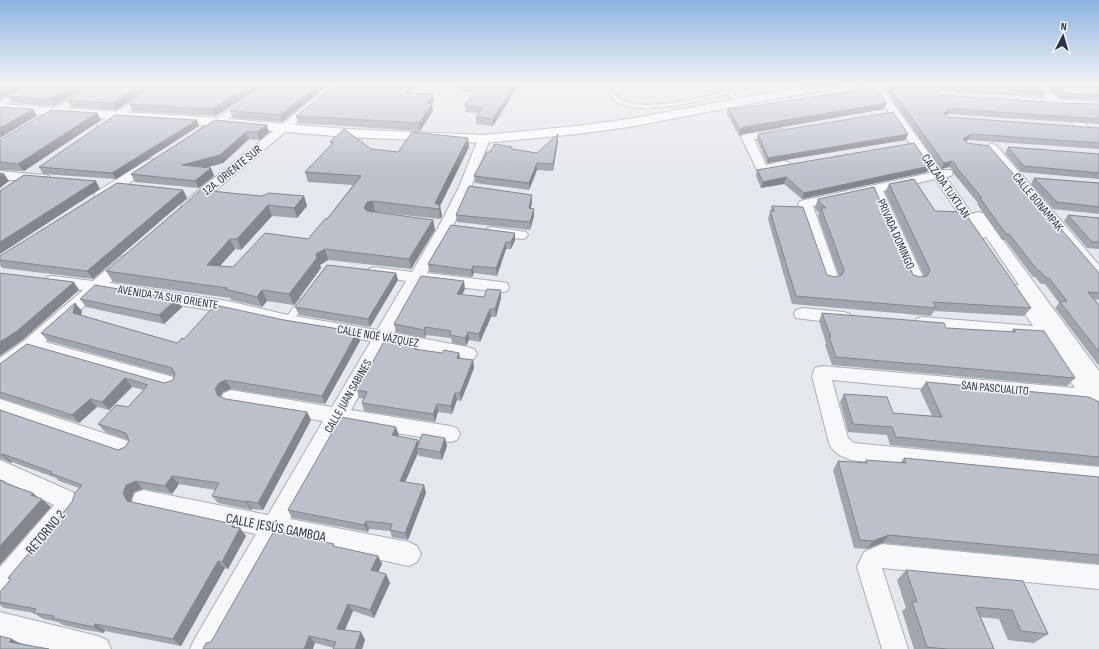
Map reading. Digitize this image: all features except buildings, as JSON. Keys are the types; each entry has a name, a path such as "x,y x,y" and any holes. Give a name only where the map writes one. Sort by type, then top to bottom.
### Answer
{"street":[{"path":"31,126 51,114"},
{"path":"107,114 416,137 484,139 577,130 687,114"},
{"path":"190,139 229,114"},
{"name":"12A. ORIENTE SUR","path":"178,215 302,114"},
{"name":"CALZADA TUXTLAN","path":"897,114 916,143 943,174 1046,332 1097,397"},
{"name":"CALZADA TUXTLAN","path":"899,114 1063,333 1097,397"},
{"path":"1069,114 1099,144"},
{"path":"91,133 118,115"},
{"path":"1067,127 1099,129"},
{"path":"793,164 762,169 747,137 794,130"},
{"name":"CALLE JUAN SABINES","path":"202,649 446,226 473,188 484,139"},
{"path":"900,146 916,143"},
{"name":"CALLE BONAMPAK","path":"1007,149 986,147 1017,177 1099,275"},
{"path":"90,202 163,155"},
{"path":"13,186 39,168"},
{"path":"831,279 805,204 943,174"},
{"path":"0,175 56,180"},
{"path":"1017,177 1032,178"},
{"path":"94,183 140,188"},
{"name":"PRIVADA DOMINGO","path":"876,189 916,279"},
{"path":"186,192 217,196"},
{"path":"1049,214 1063,216"},
{"path":"476,229 521,235"},
{"path":"0,368 31,344 137,250"},
{"path":"358,270 501,287"},
{"name":"AVENIDA 7A SUR ORIENTE","path":"37,279 96,286 228,307 288,320"},
{"path":"802,314 864,319"},
{"name":"CALLE NOÉ VÁZQUEZ","path":"288,320 468,354"},
{"path":"902,322 1046,332"},
{"path":"31,344 170,383"},
{"name":"SAN PASCUALITO","path":"1097,397 826,373 822,373 821,376 839,442 844,448 851,451 1099,476"},
{"path":"231,398 450,434"},
{"path":"0,407 124,448"},
{"name":"RETORNO 2","path":"0,469 71,502 0,586"},
{"name":"CALLE JESÚS GAMBOA","path":"143,500 409,554"},
{"path":"895,649 870,567 872,560 882,556 1099,577"},
{"path":"0,624 98,649"}],"lane":[{"path":"288,320 306,296"}]}
